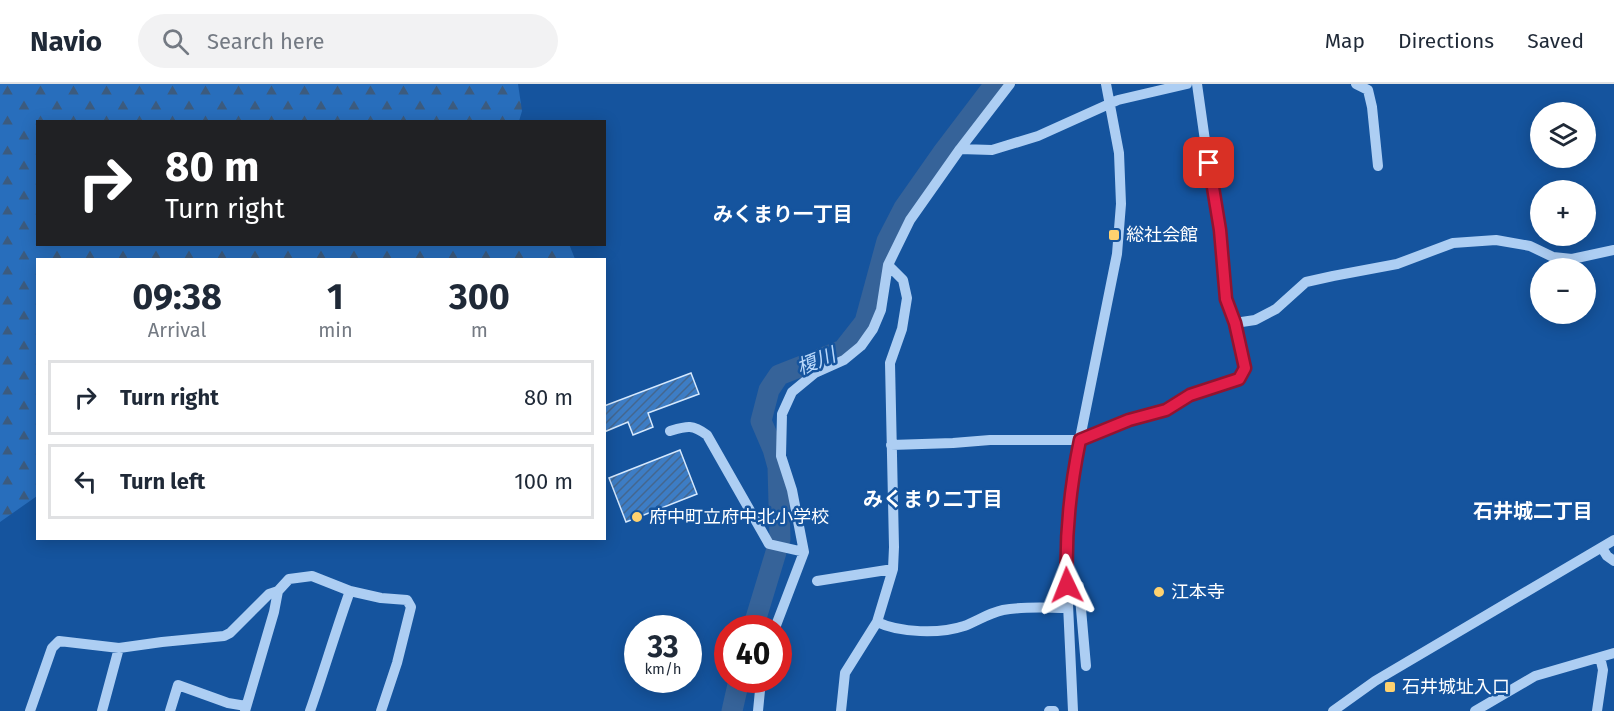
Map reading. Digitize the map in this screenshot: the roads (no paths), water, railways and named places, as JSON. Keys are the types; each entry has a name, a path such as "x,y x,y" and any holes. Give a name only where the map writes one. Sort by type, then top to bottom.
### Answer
{"street":[{"path":"780,615 804,552 792,490 781,456 782,414 792,392 815,373 844,360 861,346 873,329 881,309 888,265 910,220 1010,84"},
{"path":"1073,711 1066,562 1068,522 1072,483 1120,229 1120,170 1115,128 1106,84"},
{"path":"960,149 992,150 1003,147 1038,136 1118,100 1187,84"},
{"path":"891,445 990,440 1080,440 1129,420 1166,410 1190,395 1239,379 1245,368 1235,323 1226,299 1220,230 1197,84"},
{"path":"1356,84 1368,90 1378,166"},
{"path":"1235,323 1256,320 1276,309 1306,282 1397,264 1453,243 1497,240 1530,246 1553,257 1572,259 1614,250"},
{"path":"841,711 845,673 877,622 893,569 890,363 902,329 908,298 903,280 888,265"},
{"path":"670,431 689,426 698,428 707,435 769,544 804,552"},
{"path":"1334,711 1384,675 1614,540"},
{"path":"1602,548 1614,561"},
{"path":"817,581 893,569"},
{"path":"30,711 52,648 58,641 119,648 224,636 230,633 269,594 278,591 290,579 312,576 350,591 381,598 407,600 411,607 397,663 381,711"},
{"path":"1067,585 1079,586 1086,666"},
{"path":"170,711 178,685 245,708 274,612 278,591"},
{"path":"310,711 350,591"},
{"path":"877,622 906,629 950,630 1002,611 1022,608 1068,608"},
{"path":"102,711 119,648"},
{"path":"1475,711 1535,676 1614,653"},
{"path":"1597,711 1603,670 1600,657"},
{"path":"759,711 760,693"},
{"path":"1048,711 1054,711"}],"waterway":[{"name":"榎川","path":"757,615 780,539 778,467 761,421 769,390 779,375 843,350 865,322 887,241 904,208 995,84"},
{"name":"榎川","path":"732,711 736,693"}],"place":[{"name":"総社会館","path":"1114,235"},
{"name":"府中町立府中北小学校","path":"637,517"},
{"name":"江本寺","path":"1159,592"},
{"name":"石井城址入口","path":"1390,687"}],"district":[{"name":"みくまり一丁目","path":"783,214"},
{"name":"みくまり二丁目","path":"933,499"},
{"name":"石井城二丁目","path":"1533,511"}]}
